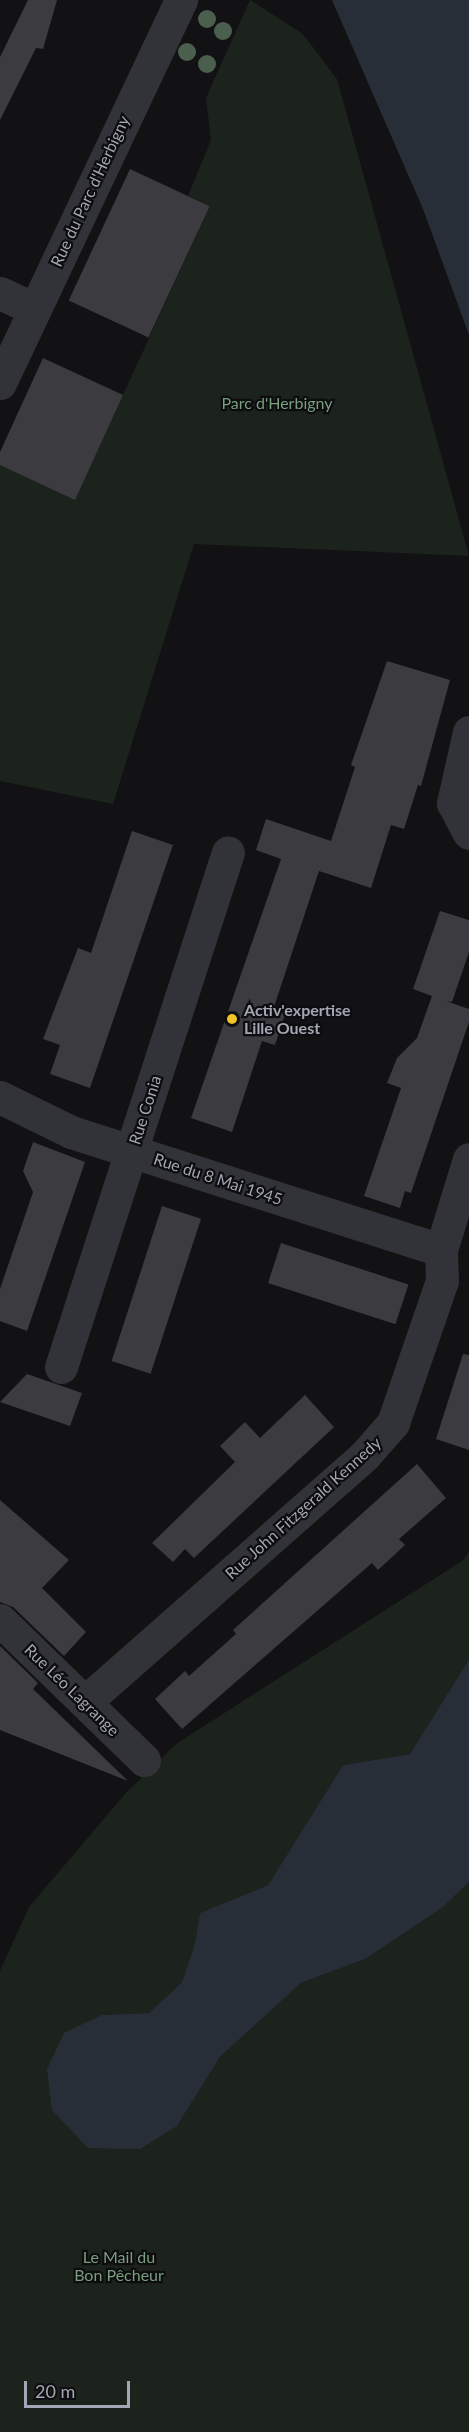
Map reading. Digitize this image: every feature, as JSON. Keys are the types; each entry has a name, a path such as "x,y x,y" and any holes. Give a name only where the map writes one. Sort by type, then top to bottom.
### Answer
{"street":[{"name":"Rue du Parc d'Herbigny","path":"0,383 182,0"},
{"path":"0,292 34,309"},
{"path":"469,732 453,803 469,833"},
{"name":"Rue Conia","path":"61,1368 228,852"},
{"name":"Rue du 8 Mai 1945","path":"0,1097 62,1128 131,1152 441,1250"},
{"name":"Rue John Fitzgerald Kennedy","path":"85,1702 381,1438 401,1407 442,1281 441,1250 469,1159"},
{"name":"Rue Léo Lagrange","path":"0,1620 144,1760"}],"green space":[{"name":"Parc d'Herbigny","path":"250,0 303,34 337,79 469,556 194,544 113,804 0,781 0,465 75,499 210,206 188,196 211,140 206,98"},
{"name":"Le Mail du Bon Pêcheur","path":"469,1552 469,1659 410,1754 343,1765 268,1885 200,1913 195,1943 182,1982 149,2013 102,2015 177,2126 220,2057 301,1983 365,1959 442,1908 469,1882 469,2432 0,2432 0,1971 29,1907 125,1794 176,1744 462,1561"}],"shaded area":[{"path":"332,0 469,0 469,335 423,209"},
{"path":"469,1659 469,1882 442,1908 365,1959 301,1983 220,2057 177,2126 140,2149 88,2148 52,2110 47,2069 64,2033 102,2015 149,2013 182,1982 195,1943 200,1913 268,1885 343,1765 410,1754"}],"building":[{"path":"28,0 57,0 43,49 36,48 0,120 0,57"},
{"path":"130,169 210,206 148,338 69,300"},
{"path":"43,358 123,395 75,500 0,465 0,452"},
{"path":"387,661 450,680 421,786 418,785 404,829 391,825 371,888 319,871 273,1010 285,1014 275,1045 262,1041 232,1132 191,1118 281,859 256,850 266,819 331,841 355,767 351,765"},
{"path":"132,831 173,845 90,1088 50,1074 60,1045 43,1039 78,948 91,953"},
{"path":"440,911 469,920 469,952 452,1002 446,1001 469,1009 469,1022 411,1193 405,1191 400,1208 364,1196 401,1088 387,1083 397,1058 417,1038 432,996 413,989"},
{"path":"33,1142 85,1162 27,1331 0,1321 0,1289 33,1192 23,1171"},
{"path":"162,1206 201,1219 151,1374 112,1361"},
{"path":"281,1243 408,1284 395,1324 268,1283"},
{"path":"463,1354 469,1355 469,1450 436,1439"},
{"path":"27,1374 82,1393 70,1426 0,1402"},
{"path":"305,1395 334,1427 194,1558 185,1549 173,1562 152,1543 235,1462 220,1446 245,1422 260,1438"},
{"path":"417,1464 446,1498 399,1539 405,1545 378,1570 372,1563 182,1729 155,1699 185,1671 189,1676 236,1634 233,1630"},
{"path":"0,1500 69,1560 42,1588 86,1632 64,1656 13,1607 0,1602"},
{"path":"0,1646 38,1683 33,1689 128,1781 0,1730"}],"place":[{"name":"Activ'expertise Lille Ouest","path":"232,1019"}]}
